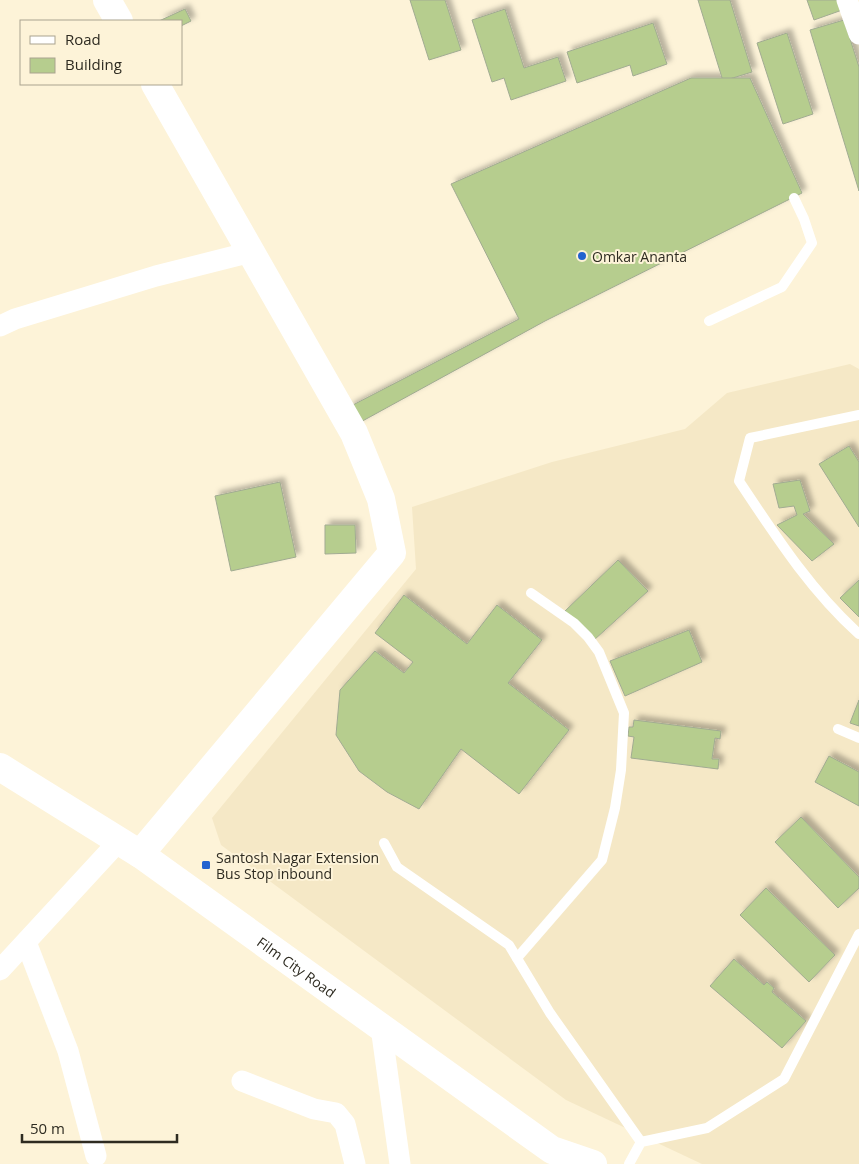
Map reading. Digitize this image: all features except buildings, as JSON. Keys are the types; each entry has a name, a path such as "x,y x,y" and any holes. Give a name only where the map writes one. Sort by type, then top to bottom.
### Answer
{"street":[{"path":"107,0 118,20"},
{"path":"847,0 859,34"},
{"path":"0,970 26,942 129,848 392,553 381,499 354,433 156,85"},
{"path":"0,326 15,319 156,276 251,252"},
{"name":"Film City Road","path":"0,767 129,848 381,1026 552,1150 593,1164"},
{"path":"26,942 68,1051 96,1156"},
{"path":"381,1026 400,1164"},
{"path":"242,1081 314,1109 336,1113 345,1124 355,1164"}],"lane":[{"path":"709,321 782,287 812,243 794,198"},
{"path":"859,415 750,438 739,481 798,569 841,618 859,634"},
{"path":"517,958 602,860 615,808 621,770 624,713 600,652 588,636 574,623 531,593"},
{"path":"838,729 859,738"},
{"path":"384,843 397,867 509,945 550,1013 640,1142"},
{"path":"628,1164 640,1142 707,1128 784,1080 859,934"}],"shaded area":[{"path":"850,364 859,369 859,1164 702,1164 566,1100 221,845 212,818 416,569 412,507 552,462 685,429 727,393"}],"place":[{"name":"Omkar Ananta","path":"582,256"},
{"name":"Santosh Nagar Extension Bus Stop inbound","path":"206,865"}]}
